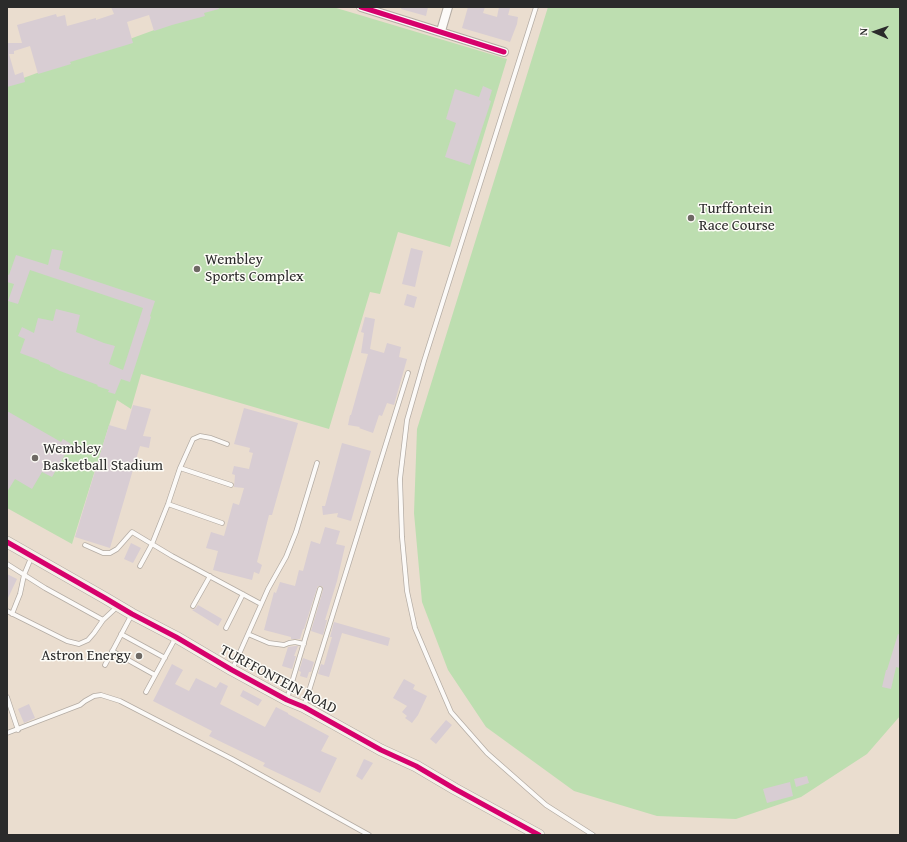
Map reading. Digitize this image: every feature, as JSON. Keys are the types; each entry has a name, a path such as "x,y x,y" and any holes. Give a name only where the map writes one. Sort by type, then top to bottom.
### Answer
{"street":[{"path":"361,7 504,52"},
{"path":"441,31 448,7"},
{"name":"TURFFONTEIN ROAD","path":"7,542 232,670 287,700 304,707 381,750 416,766 539,835"}],"lane":[{"path":"536,7 426,354 407,420 400,479 402,537 407,591 415,628 451,712 487,753 540,800 593,835"},
{"path":"304,707 408,373"},
{"path":"140,566 152,544 180,468 193,438 200,436 211,438 227,444"},
{"path":"232,670 268,589 286,557 296,532 317,463"},
{"path":"180,468 231,485"},
{"path":"168,504 222,523"},
{"path":"86,545 103,553 110,554 117,549 132,532 172,556 261,604"},
{"path":"12,614 20,594 24,575 32,556"},
{"path":"7,564 45,588 103,620"},
{"path":"193,606 210,576"},
{"path":"287,700 320,590"},
{"path":"226,628 243,594"},
{"path":"7,611 67,641 78,644 88,640 103,620 118,606"},
{"path":"104,665 132,614"},
{"path":"121,634 165,658"},
{"path":"248,634 269,643 284,645 295,642 304,644"},
{"path":"146,692 176,637"},
{"path":"112,651 155,675"},
{"path":"7,733 80,705 85,700 94,696 101,695 120,701 232,759 369,835"},
{"path":"7,697 18,730"}],"green space":[{"name":"Wembley Sports Complex","path":"217,7 333,7 507,59 450,247 398,232 380,294 370,292 329,429 141,374 131,409 117,400 72,544 7,508 7,84"},
{"name":"Turffontein Race Course","path":"548,7 900,7 900,716 867,754 801,797 736,819 657,816 574,791 486,727 448,670 422,602 414,513 417,429"}],"building":[{"path":"111,7 218,7 219,9 204,13 205,16 154,31 149,15 127,22 133,43 70,62 71,64 38,74 30,46 14,51 14,54 7,54 7,43 22,43 17,25 56,14 57,17 65,15 67,26 96,18 96,20 114,14"},
{"path":"402,7 428,7 426,16 401,9"},
{"path":"468,7 485,7 483,13 497,17 499,7 510,8 508,15 518,17 510,42 462,28"},
{"path":"7,54 9,54 15,75 23,72 25,82 7,87"},
{"path":"483,86 492,90 489,100 491,101 470,165 445,157 456,123 446,119 455,89 479,97"},
{"path":"411,248 423,251 415,287 402,284"},
{"path":"52,249 63,251 59,269 155,301 130,382 121,379 115,394 108,392 109,390 97,386 98,385 60,371 39,360 20,353 25,339 18,336 22,327 34,333 38,318 53,321 56,309 80,315 76,332 115,346 109,364 123,370 143,308 30,270 18,304 8,301 14,284 7,282 7,274 9,275 16,255 48,265"},
{"path":"407,294 417,297 414,308 404,305"},
{"path":"365,317 375,319 370,349 384,353 387,343 401,347 399,357 407,359 394,405 387,403 382,416 379,415 373,433 359,428 360,427 348,425 368,354 361,353 364,333 361,332"},
{"path":"133,405 151,409 143,436 151,437 149,448 140,446 110,548 75,537 109,425 126,430"},
{"path":"244,408 298,423 272,515 269,515 257,562 262,565 259,574 254,572 252,580 213,570 218,551 206,548 211,532 224,536 233,503 239,505 244,488 234,487 235,475 232,474 234,466 249,469 253,453 249,452 250,448 234,444"},
{"name":"Wembley Basketball Stadium","path":"7,411 61,442 63,439 71,444 52,477 42,472 32,489 15,479 7,492"},
{"path":"342,443 371,451 351,521 337,517 338,513 323,515 322,506 325,506"},
{"path":"325,527 340,531 336,544 345,546 337,581 325,620 327,620 323,635 311,631 323,590 323,587 321,586 318,586 317,588 300,639 291,639 291,637 264,630 274,592 276,593 280,582 295,586 299,570 303,571 311,541 320,544"},
{"path":"131,543 141,548 133,563 124,559"},
{"path":"7,574 17,579 7,600"},
{"path":"198,605 222,619 218,626 192,610"},
{"path":"334,622 390,638 388,646 342,633 329,677 318,674 321,664 324,665 332,637 330,637"},
{"path":"898,634 900,635 900,668 896,667 891,689 882,687"},
{"path":"298,646 294,656 296,656 292,669 282,666 288,647"},
{"path":"303,658 314,662 311,672 309,672 307,678 300,676 301,672 299,671"},
{"path":"172,664 183,670 175,684 189,691 196,678 216,688 220,682 228,686 220,704 265,727 276,707 329,736 321,751 337,758 320,793 263,766 265,763 209,736 212,731 153,701"},
{"path":"404,679 415,685 413,689 427,696 418,715 412,723 405,718 407,716 402,712 407,706 393,698"},
{"path":"243,690 262,700 258,706 240,696"},
{"path":"29,704 35,718 24,723 18,709"},
{"path":"446,720 452,725 436,744 430,739"},
{"path":"364,759 373,763 362,780 356,776"},
{"path":"807,776 809,783 796,787 794,779"},
{"path":"790,782 793,796 767,803 763,789"}],"cycle path":[{"path":"361,7 504,52"},
{"path":"7,542 232,670 287,700 304,707 381,750 416,766 539,835"}],"place":[{"name":"Turffontein Race Course","path":"691,218"},
{"name":"Wembley Sports Complex","path":"197,269"},
{"name":"Wembley Basketball Stadium","path":"35,458"},
{"name":"Astron Energy","path":"139,656"}]}
